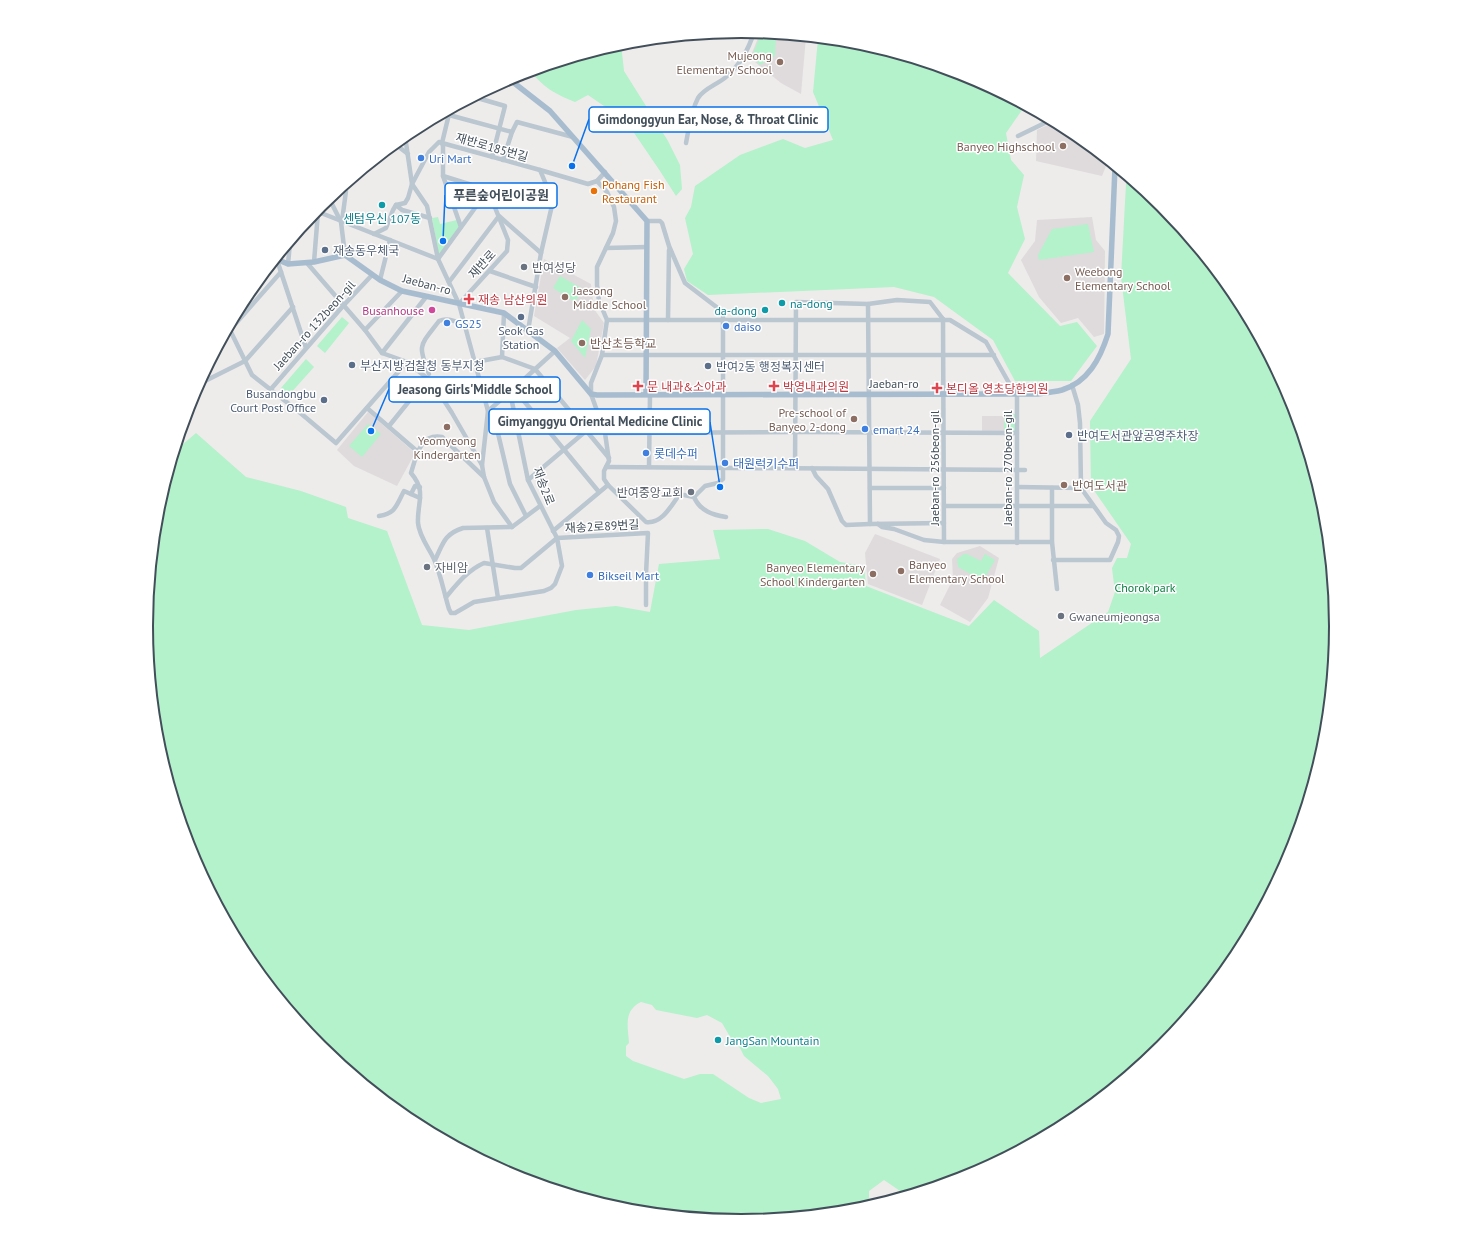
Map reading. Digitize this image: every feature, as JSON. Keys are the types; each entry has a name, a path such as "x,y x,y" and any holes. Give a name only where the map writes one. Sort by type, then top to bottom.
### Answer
{"main road":[{"path":"515,84 550,111 647,220 646,355 648,394 591,394"},
{"name":"Jaeban-ro","path":"648,394 1037,394 1062,390 1085,378 1094,367 1103,351 1108,334 1115,173"},
{"path":"280,261 288,264 314,262 345,255"},
{"name":"Jaeban-ro","path":"345,255 372,275 402,291 504,313 555,351 591,394"}],"street":[{"path":"686,143 694,108 699,97 733,70 743,56 751,38"},
{"path":"481,99 505,106 492,157"},
{"path":"454,113 512,132"},
{"path":"448,116 442,143 442,176 461,227"},
{"path":"503,160 512,132 517,122 574,137"},
{"path":"1018,136 1045,123"},
{"path":"374,234 386,228 392,210 396,205 405,202 408,198 412,184 429,152 439,142 442,143"},
{"path":"406,143 412,184 427,206 438,260 460,304 510,484 526,516"},
{"name":"재반로185번길","path":"442,143 540,170 553,202 541,253 528,331"},
{"path":"400,148 408,154"},
{"path":"540,170 588,184 597,181 605,172"},
{"path":"438,260 488,190 442,176"},
{"path":"597,181 607,192 615,213 615,229 597,267 599,301 607,320 602,355 591,383 591,394 605,432 609,458 609,462 604,471 604,479 608,485 646,522 652,523 659,520 679,495 694,498 706,512 717,516 726,517"},
{"name":"재반로","path":"460,304 504,255 508,246 508,240 488,190"},
{"path":"345,255 342,222 346,191"},
{"path":"332,204 342,222"},
{"path":"396,205 402,210 430,218"},
{"path":"322,213 438,260"},
{"path":"449,282 499,216 541,253"},
{"path":"314,262 317,219"},
{"path":"647,220 660,221 662,223 669,246 685,283 722,312 723,479 718,483 705,486 694,498"},
{"path":"380,280 390,240"},
{"path":"668,320 669,246"},
{"path":"606,248 647,247"},
{"path":"288,264 289,250"},
{"path":"307,262 365,330 382,353 407,362 428,377 452,413 482,465"},
{"path":"279,264 306,348"},
{"path":"490,271 536,287"},
{"path":"242,316 282,272"},
{"name":"Jaeban-ro 132beon-gil","path":"271,389 372,275"},
{"path":"365,330 402,291"},
{"path":"382,353 426,297"},
{"path":"795,468 796,302 868,304 897,300 930,302 943,320"},
{"path":"868,304 870,524"},
{"path":"208,380 245,361 293,307"},
{"path":"502,357 504,313"},
{"path":"428,377 422,355 423,342 439,321 453,320 465,325"},
{"path":"607,320 950,320 986,342 1009,383 1017,394"},
{"name":"Jaeban-ro 256beon-gil","path":"943,320 944,542"},
{"path":"231,334 252,375 336,443 407,362"},
{"path":"512,527 494,502 484,477 482,465 490,410 555,351"},
{"path":"602,355 994,355"},
{"path":"475,362 502,357 535,369 609,458"},
{"path":"389,426 428,377"},
{"path":"1053,560 1110,560 1119,536 1116,530 1106,522 1093,506 1081,488 1080,423 1078,405 1072,385"},
{"path":"512,390 599,492"},
{"name":"재송2로","path":"484,477 442,437 438,436 426,440 421,445 411,474 420,487 418,523 420,530 435,560 449,609 452,613 455,613 474,602 544,591 552,588 562,566 557,538 528,480 512,390"},
{"path":"648,394 650,432 649,467"},
{"name":"Jaeban-ro 270beon-gil","path":"1017,394 1017,543"},
{"path":"367,408 418,452"},
{"path":"528,480 586,431"},
{"path":"605,432 1017,433"},
{"path":"606,467 1025,470"},
{"path":"812,468 816,476 828,489 842,521 846,525 944,524"},
{"path":"554,531 608,485"},
{"path":"411,494 415,486 420,487"},
{"path":"1017,487 1081,488"},
{"path":"870,488 944,488"},
{"path":"1052,488 1052,542 1057,589"},
{"path":"379,516 390,514 394,510 404,491 420,498"},
{"path":"435,560 448,535 463,528 512,527 540,506"},
{"path":"944,506 1093,506"},
{"path":"878,524 882,527 894,529 924,540 944,542 1052,542"},
{"path":"487,528 491,564 498,598"},
{"name":"재송2로89번길","path":"557,538 648,533 646,605"},
{"path":"446,597 472,569 484,563 521,568 557,538"}],"shaded area":[{"name":"Mujeong Elementary School","path":"758,38 806,42 801,94 781,83 750,58"},
{"name":"Banyeo Highschool","path":"1048,125 1068,137 1106,166 1102,176 1036,161 1037,130"},
{"name":"Weebong Elementary School","path":"1092,217 1096,240 1105,251 1104,334 1094,337 1078,318 1061,323 1039,297 1021,260 1035,241 1037,220"},
{"name":"Jaesong Middle School","path":"544,259 591,284 594,309 604,323 596,366 585,380 557,348 570,338 534,316"},
{"path":"368,412 415,453 397,486 354,466 337,450"},
{"path":"982,416 1004,416 1004,431 982,431"},
{"name":"Banyeo Elementary School","path":"875,534 940,559 922,605 868,584 865,553"},
{"path":"980,546 999,558 988,598 970,622 940,605 953,579 952,559 957,553"}],"green space":[{"path":"759,38 776,39 775,56 760,65 752,56"},
{"path":"818,43 856,49 930,69 966,83 1022,110 1006,133 1011,160 1024,175 1017,207 1025,239 1008,273 1060,326 1077,322 1097,346 1071,381 1015,381 993,340 934,297 894,287 708,295 687,281 684,269 693,254 685,218 691,207 695,186 740,155 783,139 805,148 833,140 813,92"},
{"path":"622,50 624,71 668,141 680,165 682,189 676,196 626,121 588,95 575,102 556,93 534,76 552,69"},
{"name":"Chorok park","path":"1127,182 1157,210 1183,238 1230,299 1268,366 1284,401 1298,437 1318,511 1328,588 1329,626 1328,664 1318,741 1298,815 1284,851 1250,920 1230,953 1183,1014 1157,1042 1129,1068 1068,1115 1035,1135 966,1169 930,1183 901,1192 884,1180 869,1191 869,1200 818,1209 779,1213 703,1213 626,1203 589,1194 552,1183 481,1153 414,1115 383,1092 353,1068 325,1042 299,1014 252,953 214,886 184,815 164,741 154,664 154,588 164,511 181,445 196,433 246,477 301,491 346,507 348,518 387,531 422,625 469,630 576,610 616,606 650,612 659,564 720,559 713,530 768,529 805,541 840,562 864,566 866,586 969,626 994,600 1039,631 1040,658 1108,612 1115,592 1112,568 1117,558 1127,558 1131,544 1091,486 1090,421 1131,359 1121,277","holes":["641,1002 652,1005 656,1010 697,1018 707,1015 722,1023 744,1056 768,1076 778,1089 781,1099 761,1103 749,1098 713,1074 700,1074 684,1079 633,1061 626,1056 626,1046 629,1043 629,1014 631,1010"]},
{"path":"438,217 440,224 457,220 460,227 439,256 432,218"},
{"path":"1088,224 1094,252 1039,260 1038,255 1052,229"},
{"path":"560,276 583,289 575,302 553,288"},
{"path":"342,317 349,323 325,353 317,346"},
{"path":"582,320 591,329 585,358 571,341"},
{"path":"306,359 314,367 289,395 281,388"},
{"path":"1004,414 1017,414 1017,433 1004,433"},
{"path":"368,424 381,434 362,457 349,446"},
{"path":"964,554 981,561 985,554 995,560 983,581 958,567 957,559"}],"place":[{"name":"Mujeong Elementary School","path":"780,62"},
{"name":"Banyeo Highschool","path":"1063,146"},
{"name":"Uri Mart","path":"421,158"},
{"name":"Gimdonggyun Ear, Nose, & Throat Clinic","path":"572,166"},
{"name":"Pohang Fish Restaurant","path":"594,191"},
{"name":"센텀우신 107동","path":"382,205"},
{"name":"푸른숲어린이공원","path":"443,241"},
{"name":"재송동우체국","path":"325,250"},
{"name":"반여성당","path":"524,267"},
{"name":"Weebong Elementary School","path":"1067,278"},
{"name":"Jaesong Middle School","path":"565,297"},
{"name":"재송 남산의원","path":"469,299"},
{"name":"na-dong","path":"782,303"},
{"name":"Busanhouse","path":"432,310"},
{"name":"da-dong","path":"765,310"},
{"name":"Seok Gas Station","path":"521,317"},
{"name":"GS25","path":"447,323"},
{"name":"daiso","path":"726,326"},
{"name":"반산초등학교","path":"582,343"},
{"name":"부산지방검찰청 동부지청","path":"352,365"},
{"name":"반여2동 행정복지센터","path":"708,366"},
{"name":"문 내과&소아과","path":"638,386"},
{"name":"박영내과의원","path":"774,386"},
{"name":"본디올 영초당한의원","path":"937,388"},
{"name":"Busandongbu Court Post Office","path":"324,400"},
{"name":"Pre-school of Banyeo 2-dong","path":"854,419"},
{"name":"Yeomyeong Kindergarten","path":"447,427"},
{"name":"emart 24","path":"865,429"},
{"name":"Jeasong Girls'Middle School","path":"371,431"},
{"name":"반여도서관앞공영주차장","path":"1069,435"},
{"name":"롯데수퍼","path":"646,453"},
{"name":"태원럭키수퍼","path":"725,463"},
{"name":"반여도서관","path":"1064,485"},
{"name":"Gimyanggyu Oriental Medicine Clinic","path":"720,487"},
{"name":"반여중앙교회","path":"691,492"},
{"name":"자비암","path":"427,567"},
{"name":"Banyeo Elementary School","path":"901,571"},
{"name":"Banyeo Elementary School Kindergarten","path":"873,574"},
{"name":"Bikseil Mart","path":"590,575"},
{"name":"Gwaneumjeongsa","path":"1061,616"},
{"name":"JangSan Mountain","path":"718,1040"}]}
